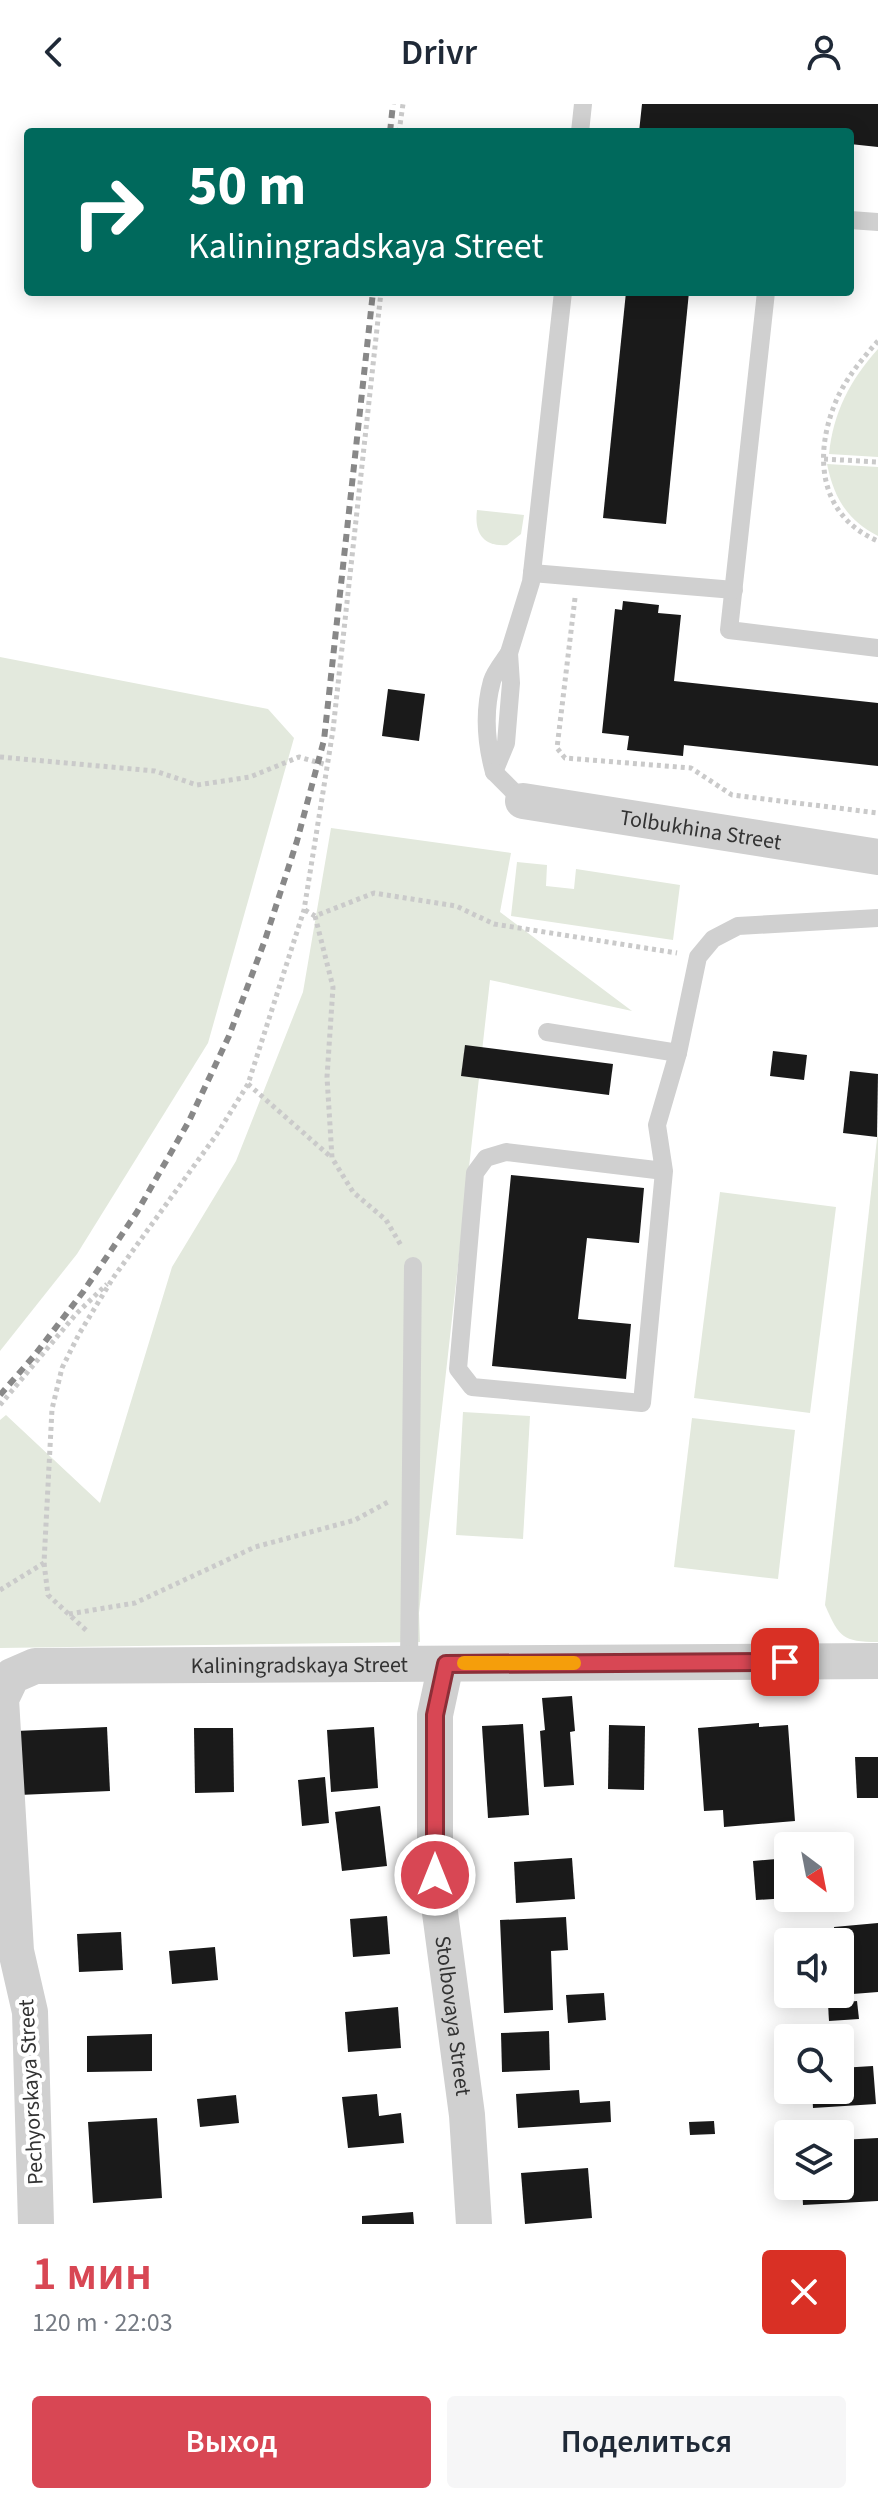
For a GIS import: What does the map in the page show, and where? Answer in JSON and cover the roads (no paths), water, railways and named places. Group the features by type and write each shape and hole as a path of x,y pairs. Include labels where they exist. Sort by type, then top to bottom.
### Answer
{"street":[{"name":"Tolbukhina Street","path":"523,801 878,857"},
{"name":"Kaliningradskaya Street","path":"12,1676 35,1666 878,1661"},
{"name":"Stolbovaya Street","path":"446,1664 435,1715 435,1875 467,2115 474,2224"},
{"name":"Pechyorskaya Street","path":"12,1676 1,1699 16,1951 30,2012 36,2224"}],"lane":[{"path":"580,128 583,104"},
{"path":"854,220 878,222"},
{"path":"523,801 494,772 506,743 511,683 509,653 532,573 563,296"},
{"path":"766,296 729,630 878,648"},
{"path":"532,573 734,590"},
{"path":"664,1171 506,1152 486,1158 475,1173 458,1369 472,1387 642,1403 664,1171 657,1125 678,1053 698,957 713,939 738,926 878,918"},
{"path":"547,1032 678,1053"},
{"path":"409,1664 413,1266"}],"railway":[{"path":"390,128 393,104"},
{"path":"0,1395 83,1292 137,1212 189,1121 229,1036 265,940 297,841 324,740 373,296"}]}
